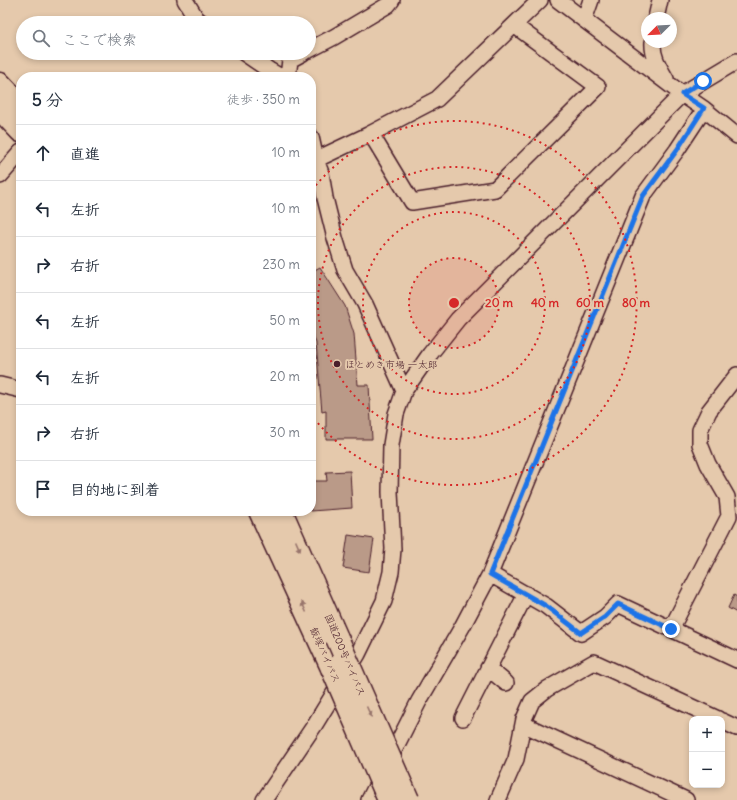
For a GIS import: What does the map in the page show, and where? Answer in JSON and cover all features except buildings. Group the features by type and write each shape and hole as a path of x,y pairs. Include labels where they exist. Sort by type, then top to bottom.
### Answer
{"highway":[{"path":"0,84 16,101"},
{"path":"0,109 16,126"},
{"name":"飯塚バイパス","path":"262,516 332,668 389,800"},
{"name":"国道200号バイパス","path":"284,516 408,800"}],"street":[{"path":"185,0 195,16"},
{"path":"316,46 388,5 392,0"},
{"path":"316,160 371,134 437,99 540,0"},
{"path":"558,0 682,94 704,108 737,136"},
{"path":"584,20 591,0"},
{"path":"657,12 660,0"},
{"path":"371,134 412,202 495,190 598,87 514,25"},
{"path":"653,48 657,65 670,84"},
{"path":"254,60 272,72"},
{"path":"289,72 290,60"},
{"path":"264,800 314,726 358,654 384,601 391,572 393,549 390,492 391,445 396,414 404,391 430,354 458,319 682,94 737,61"},
{"path":"369,800 419,701 462,627 490,574 643,196 677,150 704,108"},
{"path":"0,176 16,158"},
{"path":"316,166 320,173 335,238 345,270 365,304 404,391"},
{"path":"671,629 729,516 733,504 727,497 708,464 700,444 700,430 709,411 737,375"},
{"path":"0,385 16,389"},
{"path":"490,574 546,606 581,633 605,617 618,604 737,660"},
{"path":"462,718 526,594"},
{"path":"498,800 516,759 523,724 532,701 547,689 594,662 711,716"},
{"path":"488,668 506,683"},
{"path":"725,722 737,728"},
{"path":"523,724 686,800"}],"place":[{"name":"ほとめき市場 一太郎","path":"337,364"}],"route":[{"path":"671,629 618,604 605,617 581,633 546,606 490,574 643,196 677,150 704,108 682,94 703,81"}]}
